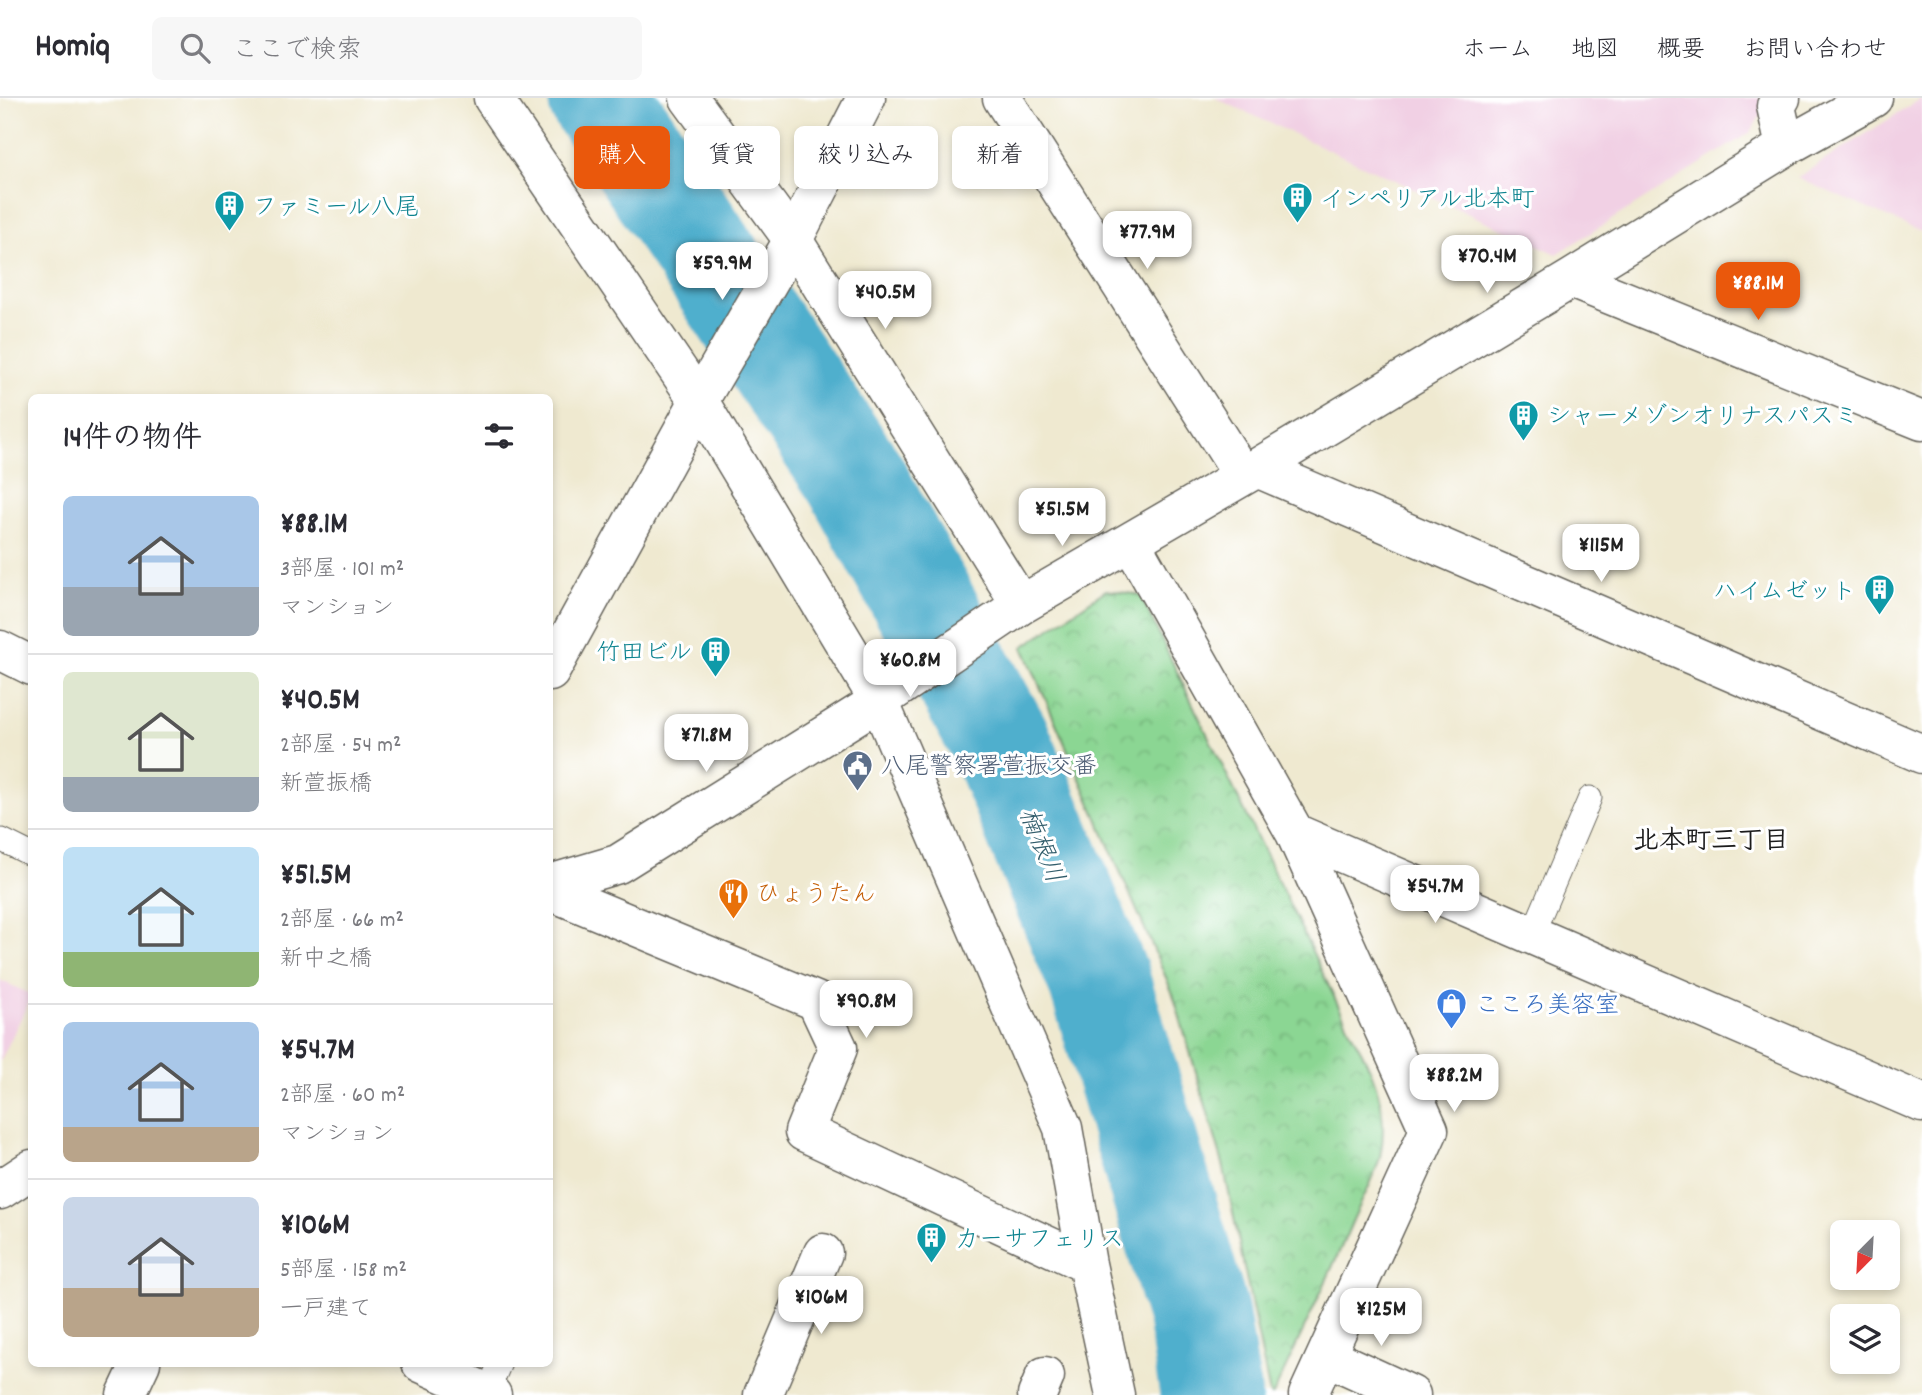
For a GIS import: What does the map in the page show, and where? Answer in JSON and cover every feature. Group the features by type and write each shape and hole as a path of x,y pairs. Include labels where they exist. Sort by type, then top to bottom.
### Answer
{"street":[{"path":"492,98 707,388 878,701 1063,1128 1087,1264 1115,1395"},
{"path":"690,98 1021,605"},
{"path":"553,667 787,249 866,98"},
{"path":"1002,98 1250,472 1922,754"},
{"path":"1781,98 1776,106 1785,148"},
{"path":"553,883 618,864 878,701 1021,605 1250,472 1785,148 1873,98"},
{"path":"1571,279 1922,421"},
{"path":"1131,542 1295,833 1429,1130 1308,1395"},
{"path":"0,650 28,664"},
{"path":"1295,833 1922,1103"},
{"path":"553,892 816,1001 838,1048 804,1132 1087,1264"},
{"path":"0,1190 28,1172"},
{"path":"763,1395 823,1253"},
{"path":"1326,1356 1411,1395"},
{"path":"126,1395 139,1367"},
{"path":"435,1367 493,1384"}],"lane":[{"path":"1532,934 1590,798"},
{"path":"2,840 28,853"}],"shaded area":[{"path":"1215,98 1770,98 1751,132 1557,254"},
{"path":"1922,98 1922,232 1797,178"},
{"path":"0,980 28,993 28,1003 0,1062"}],"green space":[{"path":"1106,590 1140,595 1369,1067 1379,1096 1383,1126 1378,1165 1273,1395 1270,1395 1223,1164 1173,994 1023,647"}],"waterway":[{"name":"楠根川","path":"599,98 855,478 999,739 1099,980 1198,1314 1211,1395"}],"place":[{"name":"インペリアル北本町","path":"1297,225"},
{"name":"ファミール八尾","path":"230,233"},
{"name":"シャーメゾンオリナスパスミ","path":"1524,442"},
{"name":"ハイムゼット","path":"1879,617"},
{"name":"竹田ビル","path":"715,678"},
{"name":"八尾警察署萱振交番","path":"858,792"},
{"name":"ひょうたん","path":"733,920"},
{"name":"こころ美容室","path":"1452,1031"},
{"name":"カーサフェリス","path":"932,1265"}],"district":[{"name":"北本町三丁目","path":"1711,839"}]}
